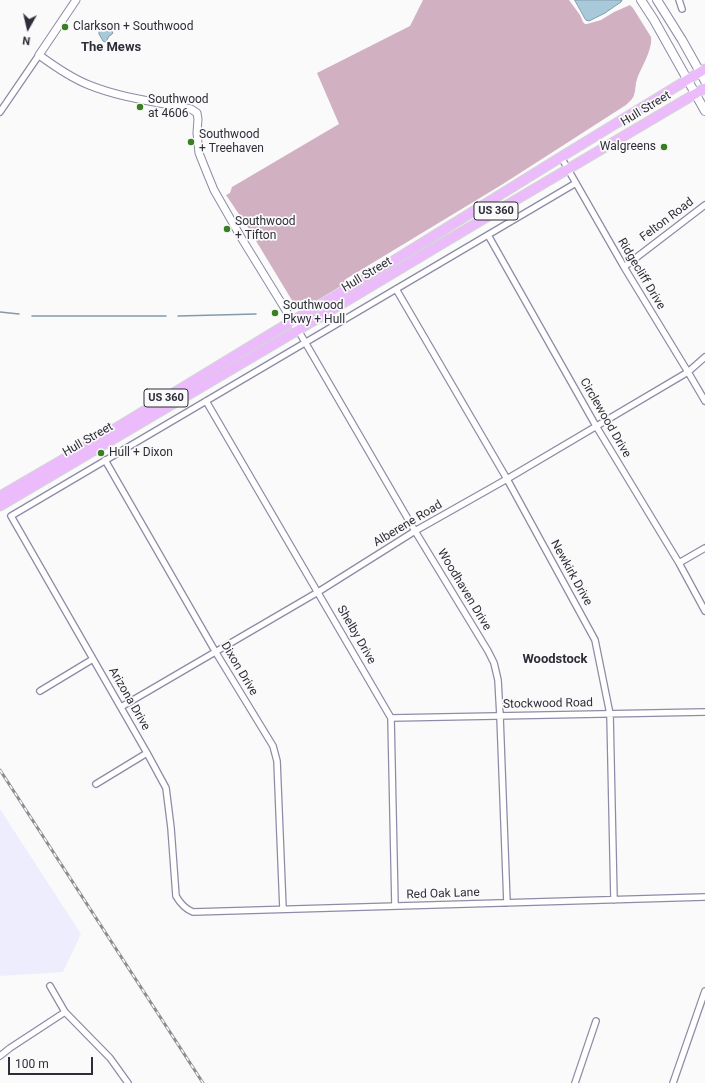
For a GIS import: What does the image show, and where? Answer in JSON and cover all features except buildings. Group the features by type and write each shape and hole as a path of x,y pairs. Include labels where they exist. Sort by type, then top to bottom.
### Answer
{"main road":[{"path":"641,0 705,110"},
{"path":"657,0 703,71 705,81"},
{"name":"US 360","path":"561,157 703,71"},
{"name":"Hull Street","path":"0,506 705,88"},
{"name":"Hull Street","path":"0,496 94,442 292,321 356,284 561,157"}],"street":[{"path":"0,112 76,0"},
{"path":"679,0 682,9"},
{"name":"Woodhaven Drive","path":"39,55 65,73 88,85 125,97 191,109 196,113 198,119 197,133 199,153 214,190 494,662 498,680 500,716 507,903"},
{"name":"Ridgecliff Drive","path":"561,157 624,267 705,401"},
{"path":"105,460 576,183"},
{"name":"Felton Road","path":"624,267 705,205"},
{"name":"Circlewood Drive","path":"488,235 596,426 679,562 705,611"},
{"name":"Newkirk Drive","path":"396,289 507,479 595,640 610,714 614,900"},
{"name":"Alberene Road","path":"121,707 318,592 415,531 507,479 688,372 705,357"},
{"name":"Shelby Drive","path":"206,401 391,718 395,906"},
{"name":"Arizona Drive","path":"105,460 11,516 166,788 171,828 176,896 184,907"},
{"name":"Dixon Drive","path":"105,460 215,651 273,746 277,761 283,909"},
{"path":"679,562 705,548"},
{"path":"40,691 93,659"},
{"name":"Stockwood Road","path":"391,718 705,712"},
{"path":"96,784 147,753"},
{"name":"Red Oak Lane","path":"184,907 193,912 705,897"},
{"path":"50,986 65,1012 110,1058 125,1082"},
{"path":"673,1083 705,991"},
{"path":"0,1056 65,1012"},
{"path":"575,1083 596,1021"}],"shaded area":[{"path":"423,0 569,0 585,24 601,20 630,5 651,37 651,42 637,79 635,91 631,100 626,105 503,184 346,279 341,286 306,307 298,307 293,302 247,226 226,195 230,193 232,187 339,124 317,73 410,26"},
{"path":"0,809 81,934 63,972 0,976"}],"water":[{"path":"575,0 622,0 605,13 589,21 586,20"},
{"path":"105,23 113,33 105,42 99,34 99,31"}],"waterway":[{"path":"0,312 19,314"},
{"path":"178,316 256,314"},
{"path":"32,316 166,316"}],"railway":[{"path":"0,770 203,1083"}],"place":[{"name":"Clarkson + Southwood","path":"65,27"},
{"name":"Southwood at 4606","path":"140,107"},
{"name":"Southwood + Treehaven","path":"191,142"},
{"name":"Walgreens","path":"664,147"},
{"name":"Southwood + Tifton","path":"227,229"},
{"name":"Southwood Pkwy + Hull","path":"275,313"},
{"name":"Hull + Dixon","path":"101,453"}],"district":[{"name":"The Mews","path":"111,48"},
{"name":"Woodstock","path":"555,660"}]}
